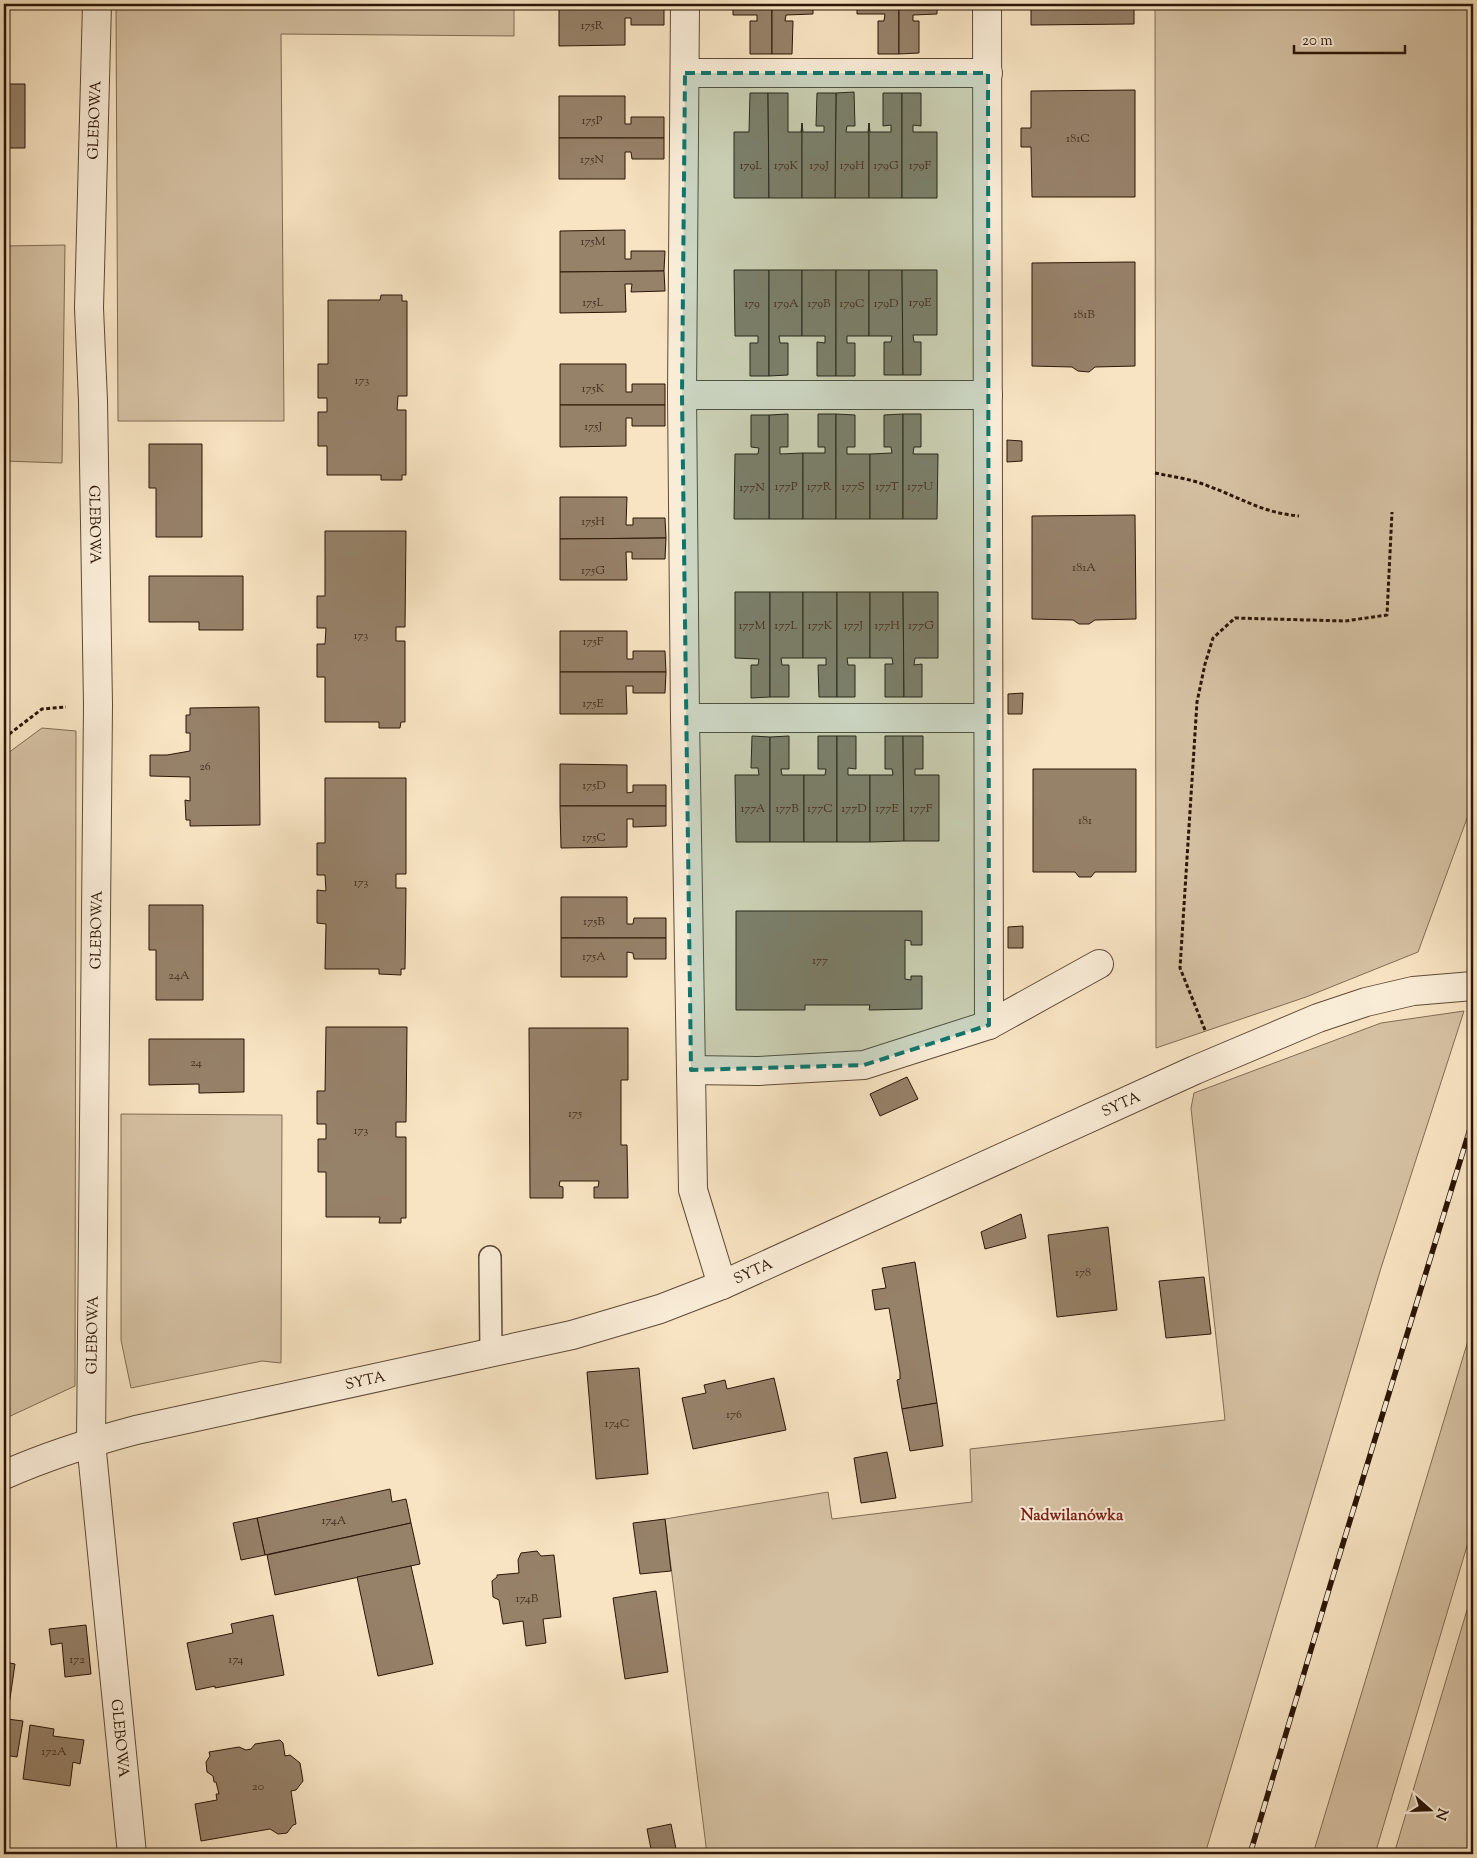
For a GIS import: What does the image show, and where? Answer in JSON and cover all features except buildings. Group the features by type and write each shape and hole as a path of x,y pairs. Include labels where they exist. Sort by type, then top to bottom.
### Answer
{"street":[{"name":"GLEBOWA","path":"97,4 89,308 93,401 98,705 91,1442 132,1854"},
{"path":"685,4 682,395 693,1190 722,1285"},
{"path":"987,4 989,1024"},
{"path":"684,73 988,73"},
{"path":"682,395 988,395"},
{"path":"685,718 988,718"},
{"path":"691,1070 758,1071 864,1065 989,1024 1099,964"},
{"name":"SYTA","path":"4,1475 91,1442 136,1430 572,1335 660,1309 722,1285 1218,1060 1318,1018 1366,1002 1413,991 1473,986"}],"lane":[{"path":"490,1257 491,1352"}],"path":[{"path":"1156,473 1207,485 1256,507 1272,512 1299,516"},
{"path":"1218,1060 1180,968 1197,702 1205,664 1214,638 1235,618 1346,621 1387,615 1392,512"},
{"path":"4,738 42,709 98,705"}],"highlighted area":[{"path":"685,73 988,73 989,1025 864,1065 691,1070 682,395"}],"shaded area":[{"path":"116,4 514,4 514,36 281,34 284,421 118,421"},
{"path":"1155,4 1473,4 1473,802 1418,952 1306,997 1156,1048"},
{"path":"65,245 62,463 4,461 4,246"},
{"path":"42,728 76,731 75,1386 4,1419 4,756"},
{"path":"1464,1011 1381,1268 1205,1854 707,1854 665,1519 828,1492 832,1519 972,1502 970,1449 1225,1420 1191,1108 1194,1093 1381,1023"},
{"path":"121,1114 282,1115 281,1363 262,1361 131,1388 121,1340"},
{"path":"1473,1324 1473,1526 1375,1854 1313,1854"},
{"path":"1473,1590 1473,1854 1394,1854"}],"railway":[{"path":"1250,1854 1473,1119"}],"district":[{"name":"Nadwilanówka","path":"1072,1514"}]}
